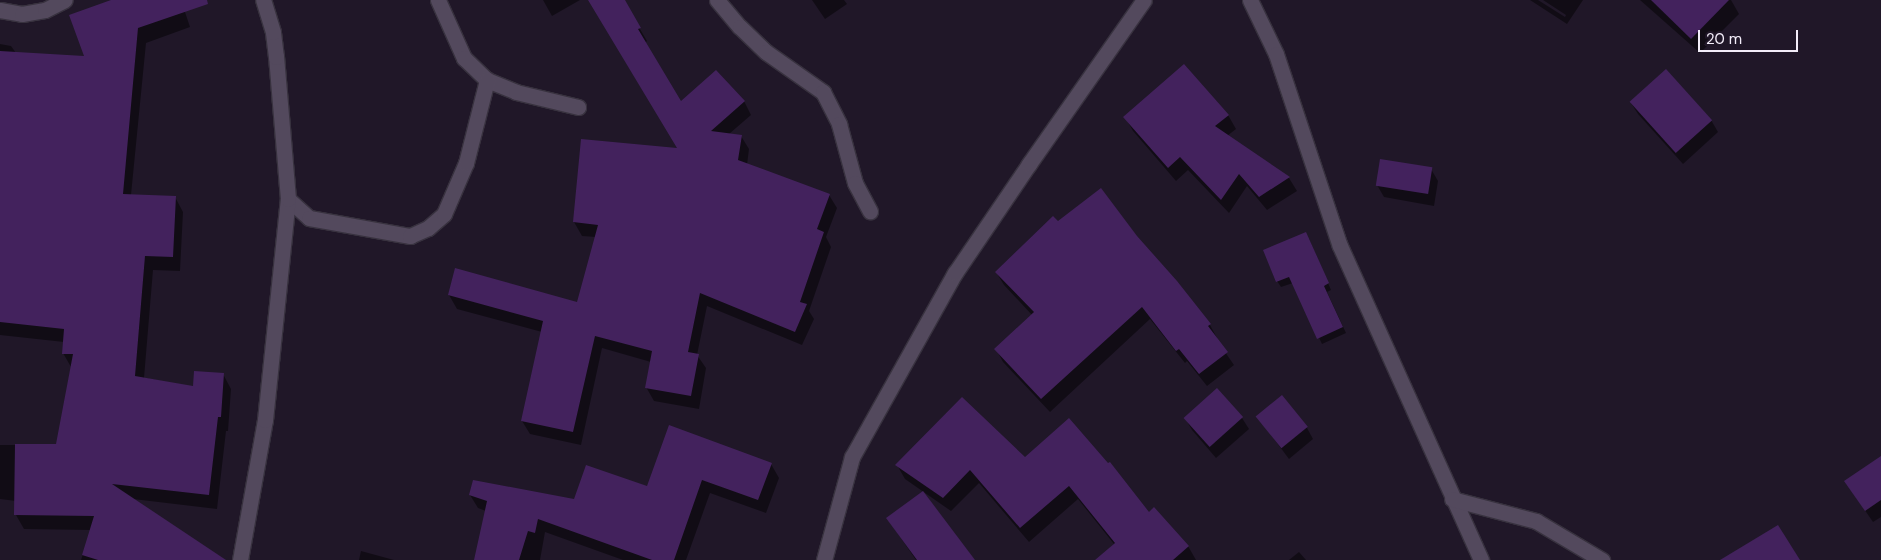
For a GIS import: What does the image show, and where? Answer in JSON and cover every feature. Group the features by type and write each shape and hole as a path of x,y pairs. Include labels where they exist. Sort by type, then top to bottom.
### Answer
{"street":[{"path":"0,10 22,14 45,10 65,0"},
{"path":"240,560 265,420 288,199 273,32 264,0"},
{"path":"438,0 464,58 487,80 516,92 578,107"},
{"path":"717,0 740,27 766,52 823,92 839,124 856,183 870,210"},
{"path":"824,560 852,457 955,273 1144,0"},
{"path":"1250,0 1276,54 1340,246 1481,560"},
{"path":"288,199 309,218 410,236 428,228 444,214 466,163 487,80"},
{"path":"1452,499 1536,521 1602,560"}],"building":[{"path":"111,0 207,0 208,4 138,28 123,194 176,196 173,257 145,256 135,376 193,386 194,371 224,373 221,417 218,417 209,495 112,484 226,560 98,560 82,555 94,516 14,515 15,444 56,444 73,354 62,354 64,329 0,322 0,51 84,56 69,15"},
{"path":"588,0 625,0 641,28 638,29 681,101 716,70 745,101 711,131 742,135 738,160 830,194 817,229 824,232 800,302 807,304 795,332 700,293 688,352 699,354 691,396 645,388 652,351 595,336 573,432 521,421 543,321 448,295 455,268 577,302 598,225 573,222 581,139 677,148"},
{"path":"1651,0 1729,0 1691,39"},
{"path":"1184,64 1229,115 1215,126 1290,177 1259,197 1239,174 1221,200 1180,157 1168,168 1123,117"},
{"path":"1666,69 1712,120 1676,153 1630,102"},
{"path":"1380,159 1432,167 1428,194 1376,186"},
{"path":"1101,188 1137,236 1177,281 1211,324 1208,326 1228,352 1199,374 1179,349 1176,351 1142,307 1041,399 994,349 1034,312 995,272 1053,216 1058,221"},
{"path":"1306,232 1329,283 1324,286 1343,327 1317,339 1289,277 1276,282 1263,250"},
{"path":"1217,388 1243,417 1210,447 1184,418"},
{"path":"1282,395 1308,427 1281,448 1256,416"},
{"path":"962,397 1025,457 1069,418 1108,463 1110,462 1149,512 1154,507 1189,546 1173,560 1095,560 1115,543 1069,486 1020,528 970,470 943,498 895,465"},
{"path":"669,425 772,463 758,500 702,480 674,560 652,560 538,519 535,533 528,531 519,560 474,560 487,501 469,495 473,480 574,499 586,465 647,486"},
{"path":"1881,456 1881,500 1865,511 1844,481"},
{"path":"923,491 975,560 917,560 886,518"},
{"path":"1778,525 1800,560 1720,560"}]}
